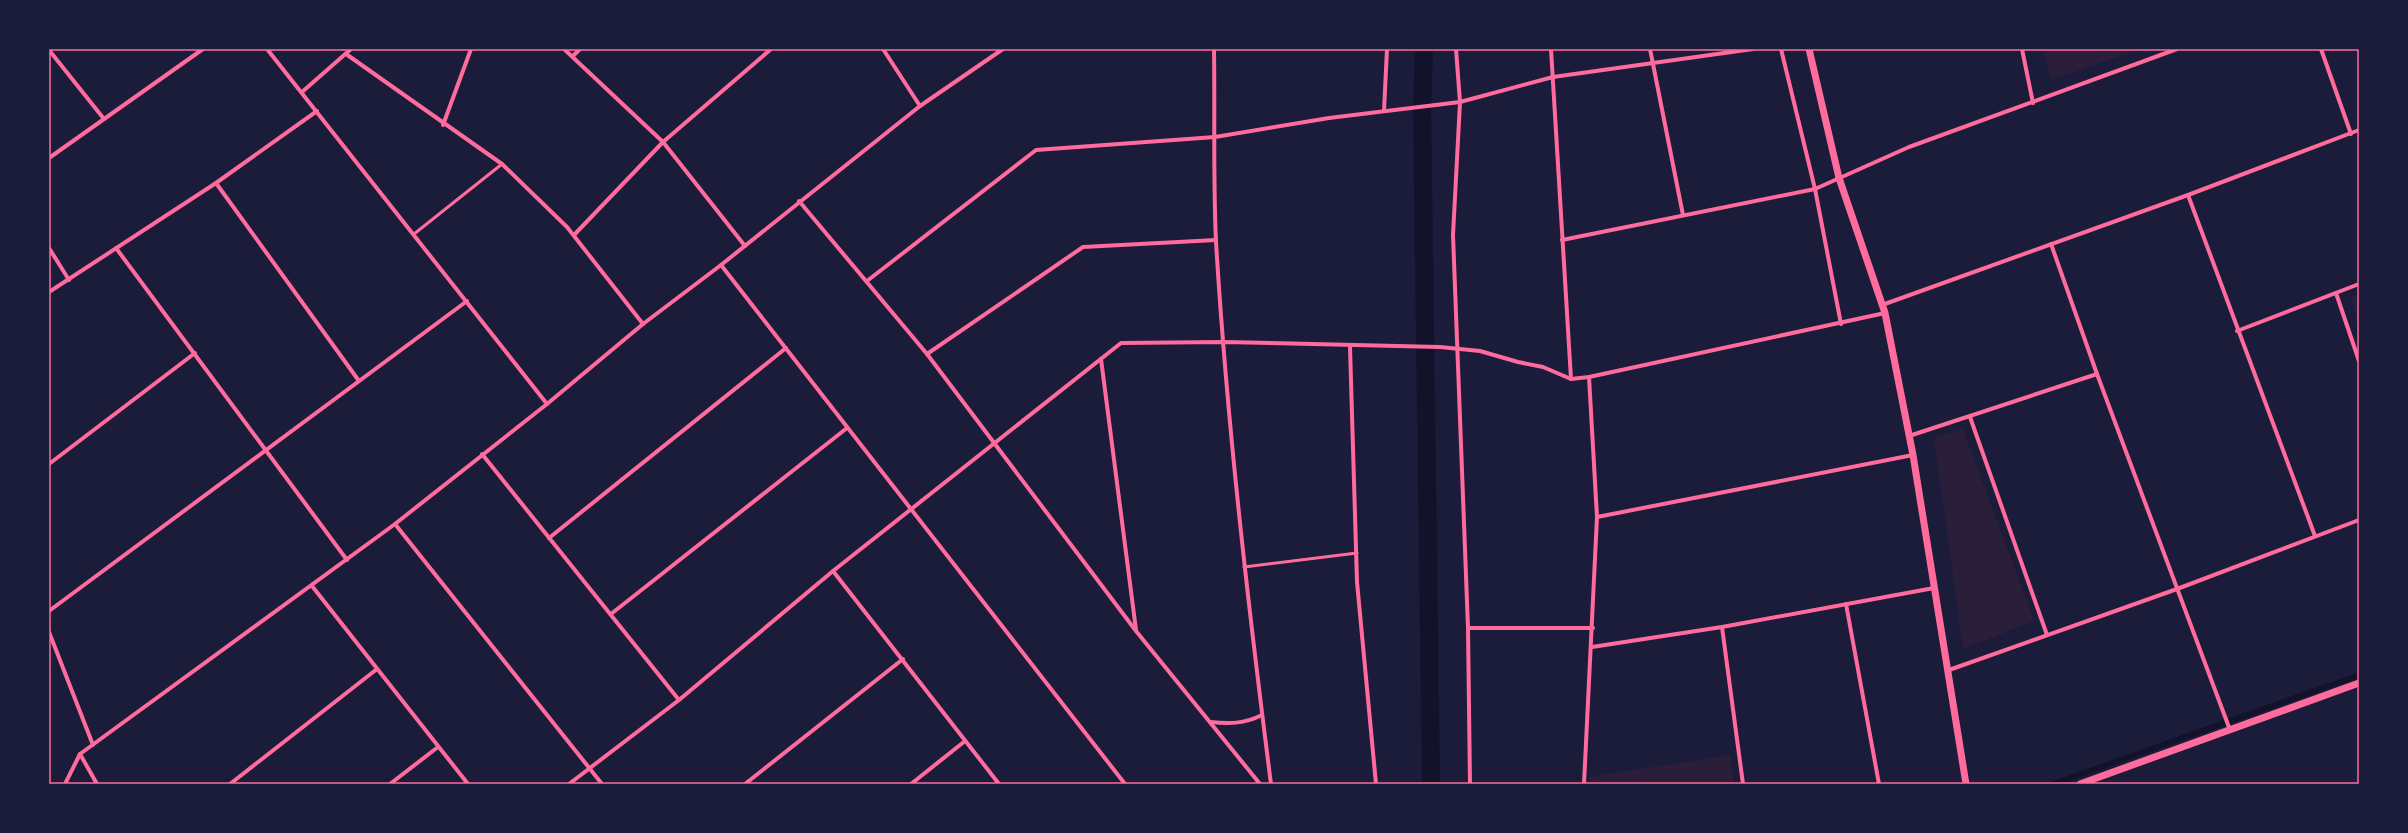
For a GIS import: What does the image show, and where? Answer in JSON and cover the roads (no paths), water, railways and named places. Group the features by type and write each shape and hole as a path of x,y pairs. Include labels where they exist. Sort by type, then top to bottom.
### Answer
{"street":[{"path":"49,158 196,51 203,49"},
{"path":"267,49 317,110 547,404"},
{"path":"302,92 351,49"},
{"path":"443,125 470,49"},
{"path":"564,49 663,142 745,246"},
{"path":"573,56 580,49"},
{"path":"574,235 663,142 771,49"},
{"path":"883,49 920,106"},
{"path":"65,784 80,754 93,746 395,524 547,404 643,324 721,265 799,201 920,106 1003,49"},
{"path":"1214,49 1216,240 1244,567 1271,784"},
{"path":"1384,111 1387,49"},
{"path":"1456,49 1460,102 1453,235 1456,349 1468,628 1470,784"},
{"path":"1551,49 1571,379"},
{"path":"1650,49 1683,215"},
{"path":"868,281 1036,150 1215,137 1384,111 1460,102 1553,77 1753,49"},
{"path":"1781,49 1815,189 1841,324"},
{"path":"1809,49 1839,178 1885,313 1913,455 1934,588 1949,670 1966,784"},
{"path":"2022,49 2033,103"},
{"path":"1562,240 1815,189 1909,147 2033,103 2177,49"},
{"path":"2321,49 2350,134"},
{"path":"49,50 104,119"},
{"path":"346,54 443,125 502,164 574,235 643,324"},
{"path":"49,292 216,183 317,110"},
{"path":"1882,304 2188,195 2359,130"},
{"path":"216,183 359,381"},
{"path":"2188,195 2315,536"},
{"path":"799,201 868,281 926,354 1136,631 1260,784"},
{"path":"926,354 1083,247 1216,240"},
{"path":"2051,244 2097,374 2230,730"},
{"path":"49,248 69,280"},
{"path":"116,248 347,560"},
{"path":"721,265 910,510 1125,784"},
{"path":"2238,331 2359,284"},
{"path":"2336,293 2359,361"},
{"path":"49,611 266,452 467,301"},
{"path":"569,784 679,700 833,571 1121,343 1224,342 1456,349 1480,351 1542,367 1571,379 1588,377 1841,324 1885,313"},
{"path":"1350,346 1357,582 1376,784"},
{"path":"549,538 786,348"},
{"path":"49,464 195,353"},
{"path":"1101,359 1136,631"},
{"path":"1909,436 2097,374"},
{"path":"1584,784 1592,647 1597,517 1588,377"},
{"path":"1970,417 2047,635"},
{"path":"611,614 847,428"},
{"path":"482,454 679,700"},
{"path":"1597,517 1913,455"},
{"path":"1949,670 2177,589 2359,520"},
{"path":"395,524 602,784"},
{"path":"833,571 999,784"},
{"path":"312,586 468,784"},
{"path":"1592,647 1722,627 1934,588"},
{"path":"1846,604 1879,784"},
{"path":"1722,627 1743,784"},
{"path":"1468,628 1592,628"},
{"path":"49,632 93,746"},
{"path":"745,784 903,659"},
{"path":"230,784 377,669"},
{"path":"2080,784 2359,683"},
{"path":"1210,722 1228,724 1248,722 1262,715"},
{"path":"911,784 965,741"},
{"path":"390,784 438,747"},
{"path":"80,754 97,784"}],"lane":[{"path":"414,234 502,164"},
{"path":"1244,567 1357,553"}],"waterway":[{"path":"1424,49 1422,107 1431,784"},
{"path":"2053,784 2359,675"}]}
